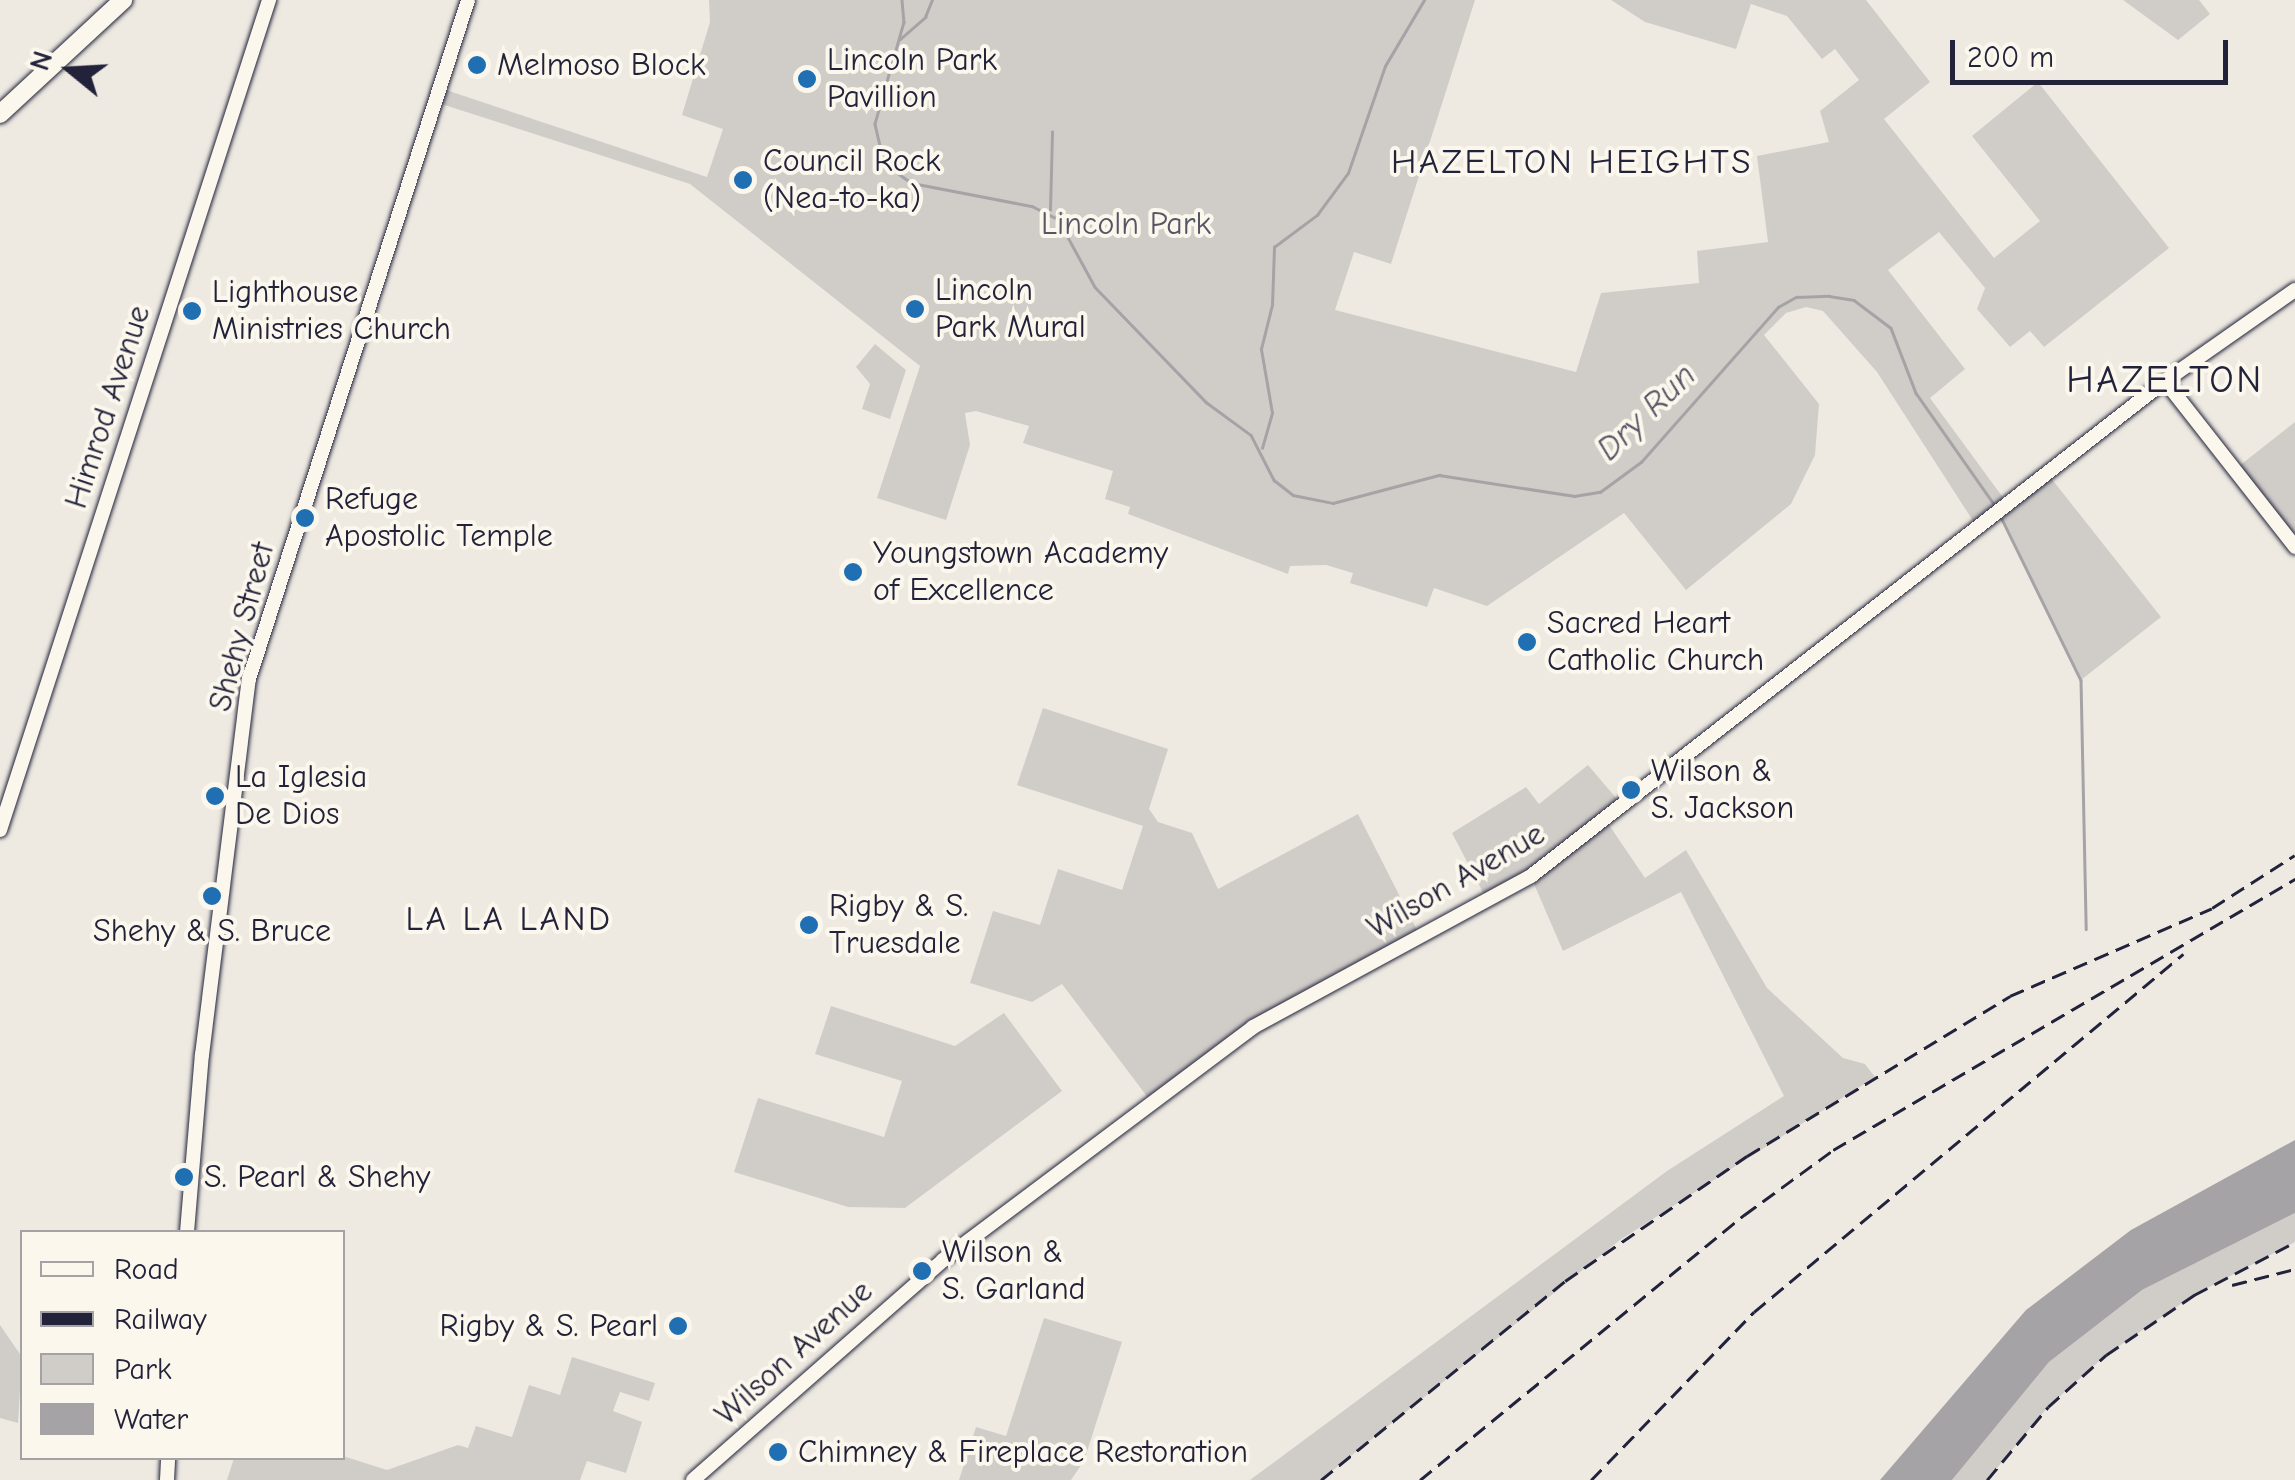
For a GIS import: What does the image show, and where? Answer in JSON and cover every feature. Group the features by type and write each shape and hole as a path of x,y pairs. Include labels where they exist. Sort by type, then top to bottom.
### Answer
{"highway":[{"path":"0,114 122,0"}],"main road":[{"name":"Himrod Avenue","path":"0,830 268,0"},
{"name":"Shehy Street","path":"187,1230 202,1055 249,679 468,0"},
{"name":"Wilson Avenue","path":"693,1480 943,1260 1253,1027 1530,876 2165,381 2295,290"},
{"path":"2165,381 2295,548"}],"green space":[{"name":"Lincoln Park","path":"709,0 1475,0 1391,264 1354,252 1335,310 1576,372 1601,293 1699,283 1697,251 1768,242 1757,156 1829,142 1820,111 1859,80 1835,49 1822,59 1787,16 1751,4 1736,49 1645,22 1611,0 1866,0 1930,82 1884,119 1994,258 2040,221 1972,136 2038,82 2169,248 2044,347 2030,331 2010,347 1977,309 1985,288 1939,232 1888,270 1965,369 1930,398 2007,503 2047,473 2161,617 2081,680 1998,512 1977,527 1877,372 1823,311 1806,307 1786,313 1764,335 1819,404 1815,455 1791,504 1686,590 1624,513 1487,606 1434,588 1427,607 1350,583 1353,573 1326,565 1290,566 1288,574 1128,514 1130,507 1105,499 1113,471 1023,443 1029,426 976,411 965,413 970,445 946,520 877,498 920,366 690,184 435,102 440,88 707,177 723,129 682,115 710,22"},
{"path":"2123,0 2199,0 2210,14 2178,40"},
{"path":"875,344 906,370 890,419 862,409 870,384 856,367"},
{"path":"2295,422 2295,547 2234,470"},
{"path":"1043,708 1168,749 1149,809 1158,822 1192,833 1218,889 1358,814 1420,936 1292,1003 1152,1103 1062,984 1032,1002 970,983 993,911 1040,925 1058,869 1122,890 1143,826 1017,785"},
{"path":"1588,765 1622,805 1605,819 1645,878 1686,850 1767,988 1843,1058 1865,1064 1875,1077 1620,1240 1321,1480 1250,1480 1667,1171 1784,1096 1681,892 1563,951 1531,877 1487,900 1452,833 1526,787 1539,804"},
{"path":"831,1006 955,1046 1004,1013 1062,1091 905,1208 848,1207 734,1172 758,1098 884,1137 902,1081 815,1054"},
{"path":"2295,1213 2295,1242 2194,1295 2106,1355 2048,1407 1987,1480 1952,1480 2049,1362 2142,1290"},
{"path":"1044,1318 1122,1342 1084,1461 1071,1480 959,1480 976,1427 1006,1436"},
{"path":"0,1325 20,1354 20,1390 18,1423 0,1418"},
{"path":"572,1357 655,1383 649,1401 620,1392 613,1411 642,1422 626,1473 587,1461 580,1480 227,1480 233,1460 345,1460 345,1457 387,1470 458,1445 468,1448 476,1426 512,1437 529,1385 560,1395"}],"water":[{"path":"2295,1140 2295,1213 2142,1290 2049,1362 1952,1480 1880,1480 2026,1310 2131,1230"}],"waterway":[{"name":"Dry Run","path":"902,0 904,22 875,124 884,163 912,183 1032,206 1058,219 1095,287 1206,402 1251,435 1274,480 1293,495 1333,503 1439,475 1574,496 1600,492 1641,462 1778,307 1796,297 1829,296 1854,300 1891,328 1916,393 1996,507"},
{"path":"899,40 925,17 932,0"},
{"path":"1262,448 1272,413 1261,349 1272,305 1274,247 1317,215 1348,173 1385,66 1424,0"},
{"path":"1050,210 1052,132"},
{"name":"Dry Run","path":"2002,519 2081,680 2086,929"}],"railway":[{"path":"1321,1480 1565,1281 1747,1156 2010,996 2212,908 2295,855"},
{"path":"1420,1480 1744,1215 1833,1150 2295,879"},
{"path":"1591,1480 1754,1312 2183,954"},
{"path":"1987,1480 2048,1407 2106,1355 2194,1295 2295,1242"},
{"path":"2232,1285 2295,1269"}],"place":[{"name":"Melmoso Block","path":"477,65"},
{"name":"Lincoln Park Pavillion","path":"807,79"},
{"name":"Council Rock (Nea-to-ka)","path":"743,180"},
{"name":"Lincoln Park Mural","path":"915,309"},
{"name":"Lighthouse Ministries Church","path":"192,311"},
{"name":"Refuge Apostolic Temple","path":"305,518"},
{"name":"Youngstown Academy of Excellence","path":"853,572"},
{"name":"Sacred Heart Catholic Church","path":"1527,642"},
{"name":"Wilson & S. Jackson","path":"1631,790"},
{"name":"La Iglesia De Dios","path":"215,796"},
{"name":"Shehy & S. Bruce","path":"212,896"},
{"name":"Rigby & S. Truesdale","path":"809,925"},
{"name":"S. Pearl & Shehy","path":"184,1177"},
{"name":"Wilson & S. Garland","path":"922,1271"},
{"name":"Rigby & S. Pearl","path":"678,1326"},
{"name":"Chimney & Fireplace Restoration","path":"778,1452"}],"district":[{"name":"HAZELTON HEIGHTS","path":"1572,162"},
{"name":"HAZELTON","path":"2165,381"},
{"name":"LA LA LAND","path":"509,919"}]}
